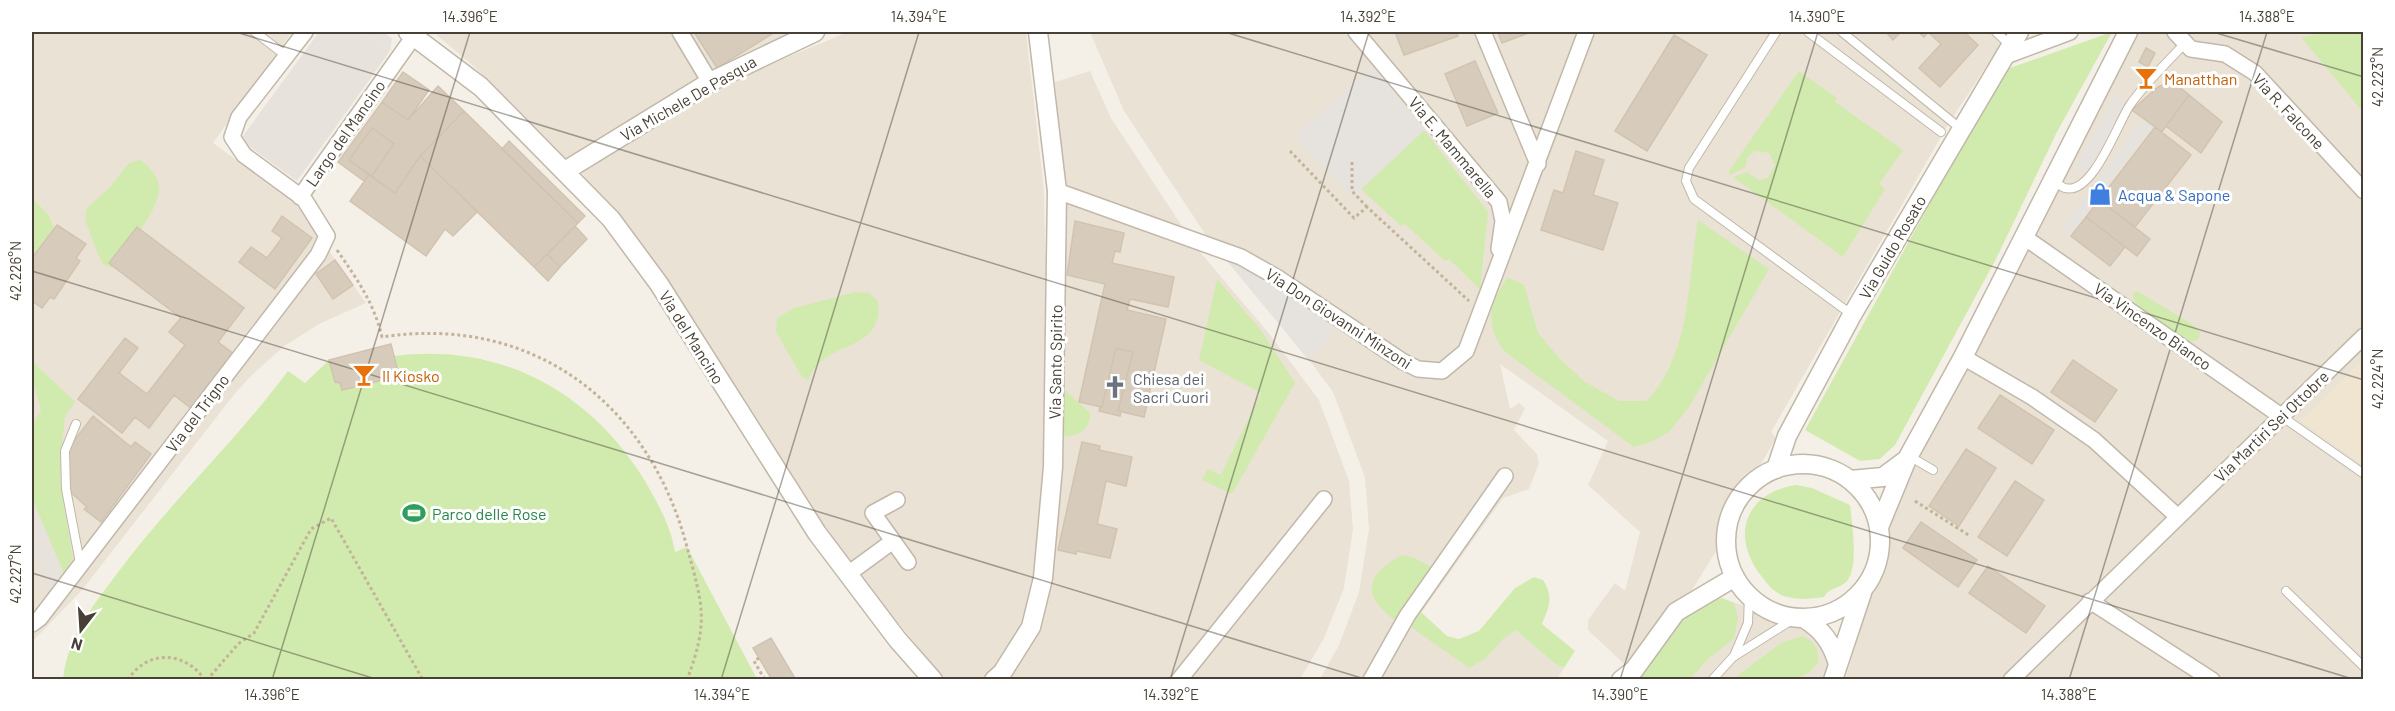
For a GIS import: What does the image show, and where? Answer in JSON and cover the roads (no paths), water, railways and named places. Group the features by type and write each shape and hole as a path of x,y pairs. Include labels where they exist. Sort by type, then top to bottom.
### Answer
{"street":[{"name":"Largo del Mancino","path":"305,32 239,117 232,137 244,155 300,197 411,34"},
{"path":"680,32 710,82"},
{"name":"Via Michele De Pasqua","path":"565,171 710,82 815,32"},
{"name":"Via Santo Spirito","path":"994,680 1002,673 1030,627 1043,578 1053,467 1057,191 1038,32"},
{"name":"Via E. Mammarella","path":"1356,32 1499,202 1503,221 1493,282"},
{"path":"1483,32 1538,164"},
{"name":"Via Don Giovanni Minzoni","path":"1057,191 1241,257 1418,369 1442,371 1460,359 1466,351 1586,32"},
{"path":"2011,45 2070,32"},
{"path":"1879,527 1908,458 1963,357 2128,32"},
{"name":"Via del Mancino","path":"411,34 481,87 611,219 659,284 817,533 897,639 933,680"},
{"name":"Via R. Falcone","path":"2180,37 2192,49 2225,54 2255,73 2364,190"},
{"name":"Via Guido Rosato","path":"1776,469 1787,436 1852,315 2011,45"},
{"name":"Via del Trigno","path":"32,624 40,618 318,255 327,236 300,197"},
{"name":"Via Vincenzo Bianco","path":"2024,237 2281,416"},
{"name":"Via Martiri Sei Ottobre","path":"2011,680 2364,336"},
{"path":"1963,357 2032,397 2094,440 2178,517"},
{"path":"1850,480 1883,477 1908,458"},
{"path":"1795,465 1814,465 1833,470 1850,480 1863,493 1873,509 1879,527 1880,548 1875,570 1855,608 1835,672 1829,642 1814,624 1778,614 1749,596 1735,577 1727,556 1726,535 1731,514 1741,495 1757,479 1776,469 1795,465"},
{"path":"1371,680 1407,616 1505,476"},
{"path":"1179,680 1324,499"},
{"path":"897,500 873,513 908,562"},
{"path":"848,574 893,541"},
{"path":"1621,680 1634,670 1676,612 1735,577"},
{"path":"1799,618 1837,610 1863,589"},
{"path":"2090,601 2212,680"}],"lane":[{"path":"255,32 285,55"},
{"path":"1776,32 1689,168 1686,181 1694,199 1852,315"},
{"path":"1808,32 1941,132"},
{"path":"1842,32 1961,129"},
{"path":"1996,32 2011,45"},
{"path":"2053,181 2066,188 2076,188 2089,176 2111,144 2129,106 2180,37"},
{"path":"2281,416 2364,474"},
{"path":"76,424 65,451 66,489 81,565"},
{"path":"1908,458 1933,470"},
{"path":"2286,591 2364,666"},
{"path":"1733,657 1748,623 1749,596"},
{"path":"1712,680 1733,657 1799,618"}],"place":[{"name":"Manatthan","path":"2146,78"},
{"name":"Acqua & Sapone","path":"2100,194"},
{"name":"Il Kiosko","path":"364,375"},
{"name":"Chiesa dei Sacri Cuori","path":"1115,387"},
{"name":"Parco delle Rose","path":"414,513"}]}
